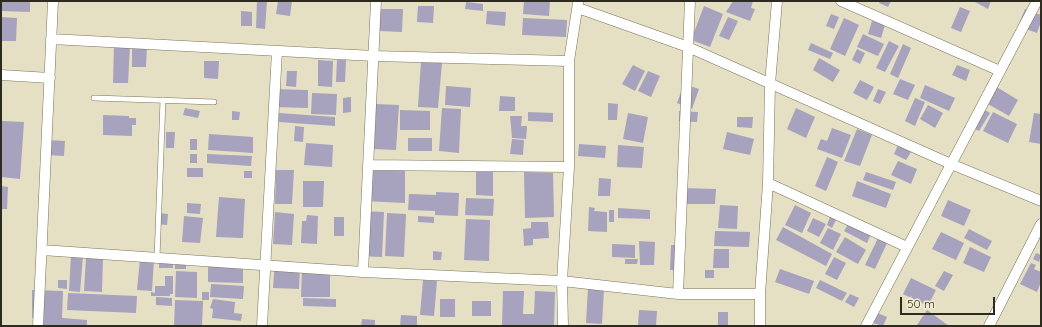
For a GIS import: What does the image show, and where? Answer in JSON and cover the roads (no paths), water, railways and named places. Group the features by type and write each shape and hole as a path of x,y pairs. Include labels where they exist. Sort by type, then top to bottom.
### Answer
{"street":[{"path":"38,326 53,1"},
{"path":"363,272 376,1"},
{"path":"678,294 690,1"},
{"path":"760,326 760,294 768,183 770,84 777,1"},
{"path":"841,1 1000,71"},
{"path":"866,326 1036,1"},
{"path":"563,326 562,281 569,167 569,61 578,4 688,47 952,164 1041,201"},
{"path":"52,39 374,56 569,61"},
{"path":"262,326 277,51"},
{"path":"1,76 50,78"},
{"path":"368,165 569,167"},
{"path":"768,183 907,247"},
{"path":"989,326 1041,224"},
{"path":"42,250 363,272 562,281 678,294 760,294"}],"lane":[{"path":"94,98 214,102"},
{"path":"157,258 163,100"}]}
